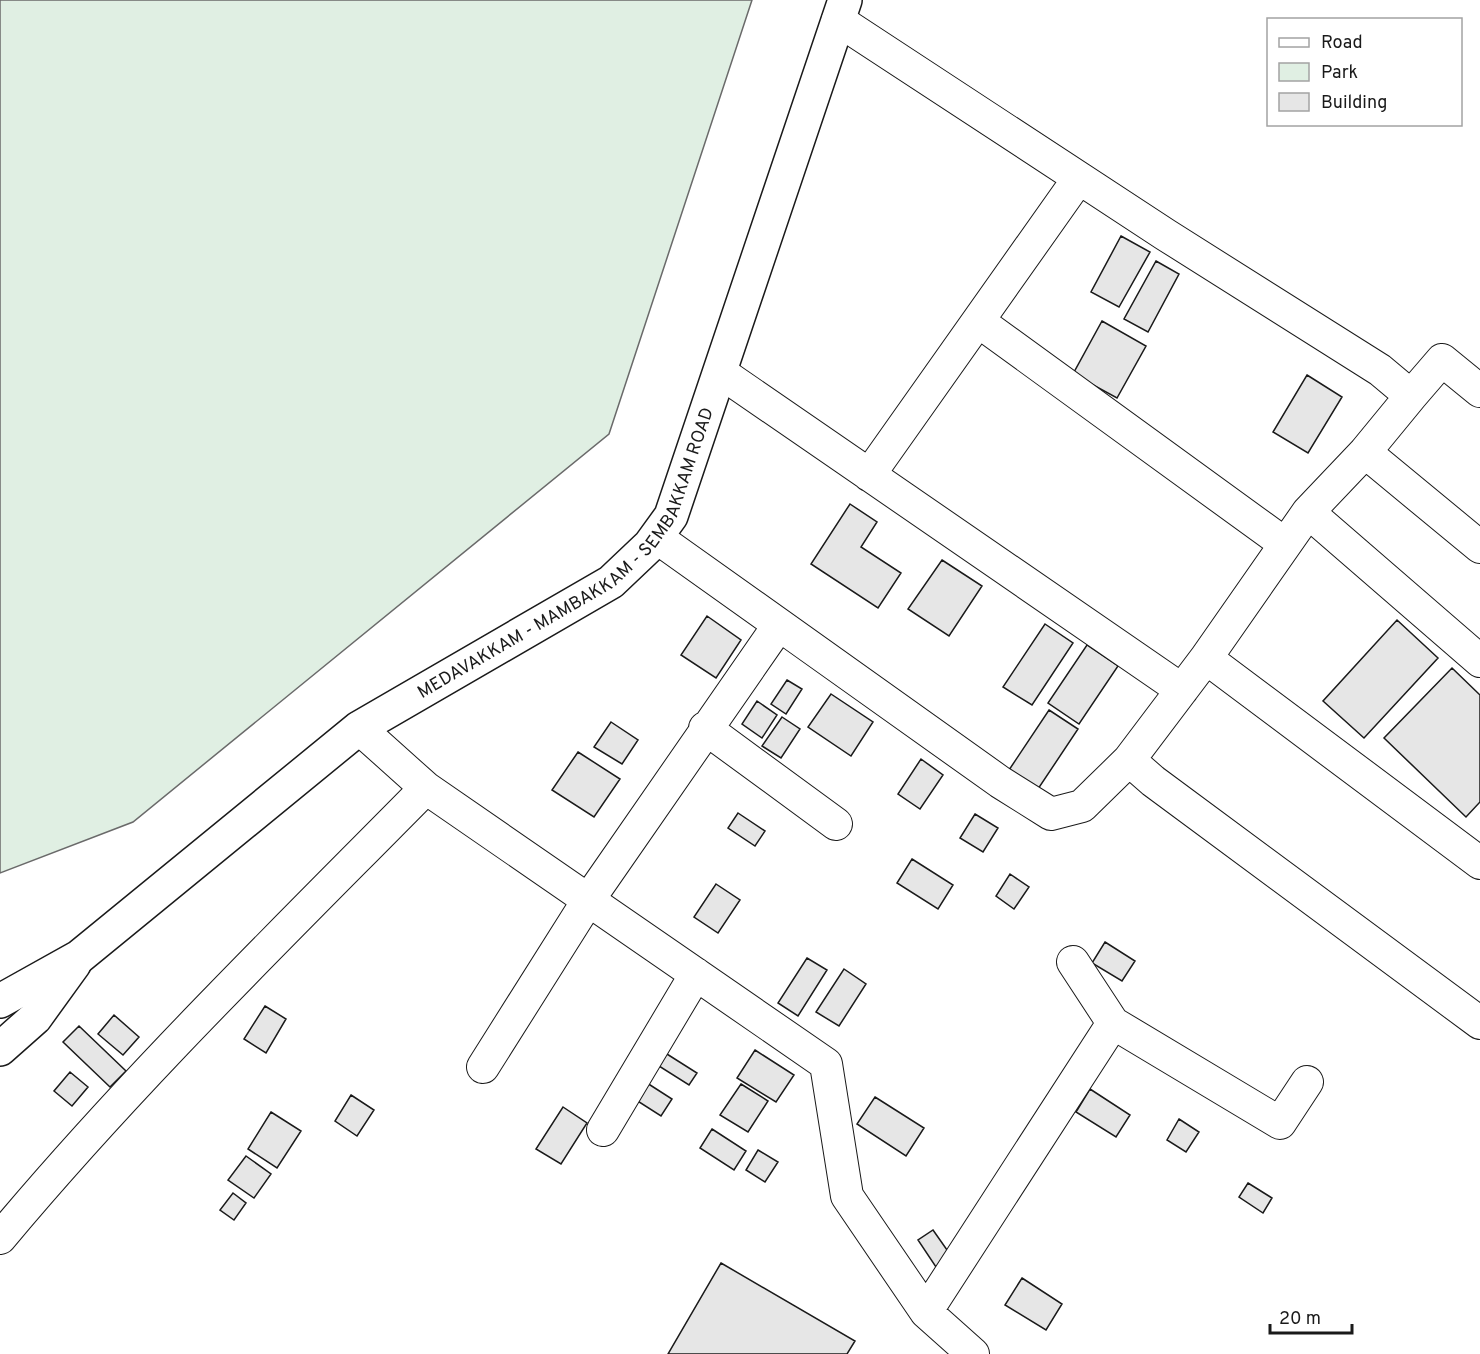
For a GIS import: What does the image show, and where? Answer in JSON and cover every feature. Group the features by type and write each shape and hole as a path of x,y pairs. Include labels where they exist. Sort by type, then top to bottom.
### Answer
{"main road":[{"name":"MEDAVAKKAM - MAMBAKKAM - SEMBAKKAM ROAD","path":"0,1000 79,957 359,728 611,582 656,537 671,516 842,10"},
{"name":"MEDAVAKKAM - MAMBAKKAM - SEMBAKKAM ROAD","path":"0,1049 35,1018 79,957"}],"street":[{"path":"842,10 1079,178 1380,370 1411,396"},
{"path":"869,475 1079,178"},
{"path":"978,321 1285,544"},
{"path":"656,537 1000,782 1051,813 1082,806 1129,760 1206,658 1308,512 1365,452 1442,360 1480,390"},
{"path":"720,372 1182,690"},
{"path":"1365,452 1480,547"},
{"path":"1308,512 1480,662"},
{"path":"483,1067 589,899 705,728 779,625"},
{"path":"1206,658 1480,863"},
{"path":"359,728 426,788 826,1064 847,1196 926,1312 973,1354"},
{"path":"705,728 836,824"},
{"path":"1129,760 1153,781 1480,1023"},
{"path":"0,1238 68,1157 153,1066 426,788"},
{"path":"1073,962 1113,1023 1280,1123 1306,1082"},
{"path":"603,1130 696,974"},
{"path":"926,1312 1113,1023"}],"green space":[{"path":"0,0 752,0 609,434 133,822 0,873"}],"building":[{"path":"1121,236 1150,252 1119,307 1091,292"},
{"path":"1156,261 1179,274 1148,332 1124,319"},
{"path":"1102,321 1146,346 1117,398 1073,374"},
{"path":"1307,375 1342,397 1308,453 1273,432"},
{"path":"850,504 877,522 861,547 901,573 878,608 811,564"},
{"path":"942,560 982,586 949,636 908,609"},
{"path":"707,616 741,640 716,678 681,655"},
{"path":"1397,620 1438,658 1364,738 1323,701"},
{"path":"1045,624 1073,643 1032,705 1003,687"},
{"path":"1087,645 1118,666 1079,724 1048,703"},
{"path":"1452,668 1480,695 1480,802 1466,817 1384,738"},
{"path":"787,680 802,689 786,714 771,704"},
{"path":"831,694 873,722 851,756 808,727"},
{"path":"757,701 777,715 762,738 742,724"},
{"path":"1049,710 1078,729 1036,792 1007,773"},
{"path":"782,717 800,729 781,758 762,746"},
{"path":"611,722 638,740 622,764 594,747"},
{"path":"578,752 620,779 594,817 552,790"},
{"path":"921,759 943,775 920,809 898,794"},
{"path":"738,813 765,831 755,846 728,828"},
{"path":"975,814 998,828 983,852 960,838"},
{"path":"912,859 953,885 938,909 897,883"},
{"path":"1010,874 1029,887 1014,909 996,896"},
{"path":"716,884 740,900 718,933 694,917"},
{"path":"1105,942 1135,961 1122,981 1092,963"},
{"path":"807,958 827,970 798,1016 778,1003"},
{"path":"844,969 866,984 839,1026 816,1012"},
{"path":"265,1006 286,1019 266,1053 244,1039"},
{"path":"114,1015 139,1037 123,1055 98,1034"},
{"path":"79,1026 126,1071 110,1087 63,1042"},
{"path":"659,1049 697,1073 689,1085 651,1061"},
{"path":"755,1050 794,1075 776,1102 737,1078"},
{"path":"70,1072 88,1087 72,1106 54,1091"},
{"path":"647,1083 672,1099 661,1116 636,1100"},
{"path":"741,1084 768,1101 748,1132 720,1115"},
{"path":"1090,1089 1130,1115 1116,1137 1076,1112"},
{"path":"351,1095 374,1110 357,1136 335,1121"},
{"path":"875,1097 924,1128 906,1156 857,1124"},
{"path":"563,1107 587,1123 561,1164 536,1149"},
{"path":"271,1112 301,1131 277,1168 248,1149"},
{"path":"1179,1119 1199,1132 1186,1152 1167,1140"},
{"path":"712,1129 746,1151 734,1170 700,1148"},
{"path":"758,1150 778,1162 765,1182 746,1170"},
{"path":"246,1156 271,1174 254,1198 228,1180"},
{"path":"1248,1183 1272,1198 1263,1213 1239,1197"},
{"path":"233,1193 246,1203 234,1220 220,1210"},
{"path":"933,1230 952,1257 936,1267 918,1240"},
{"path":"721,1263 855,1341 847,1354 668,1354"},
{"path":"1022,1278 1062,1304 1046,1330 1005,1305"}]}
